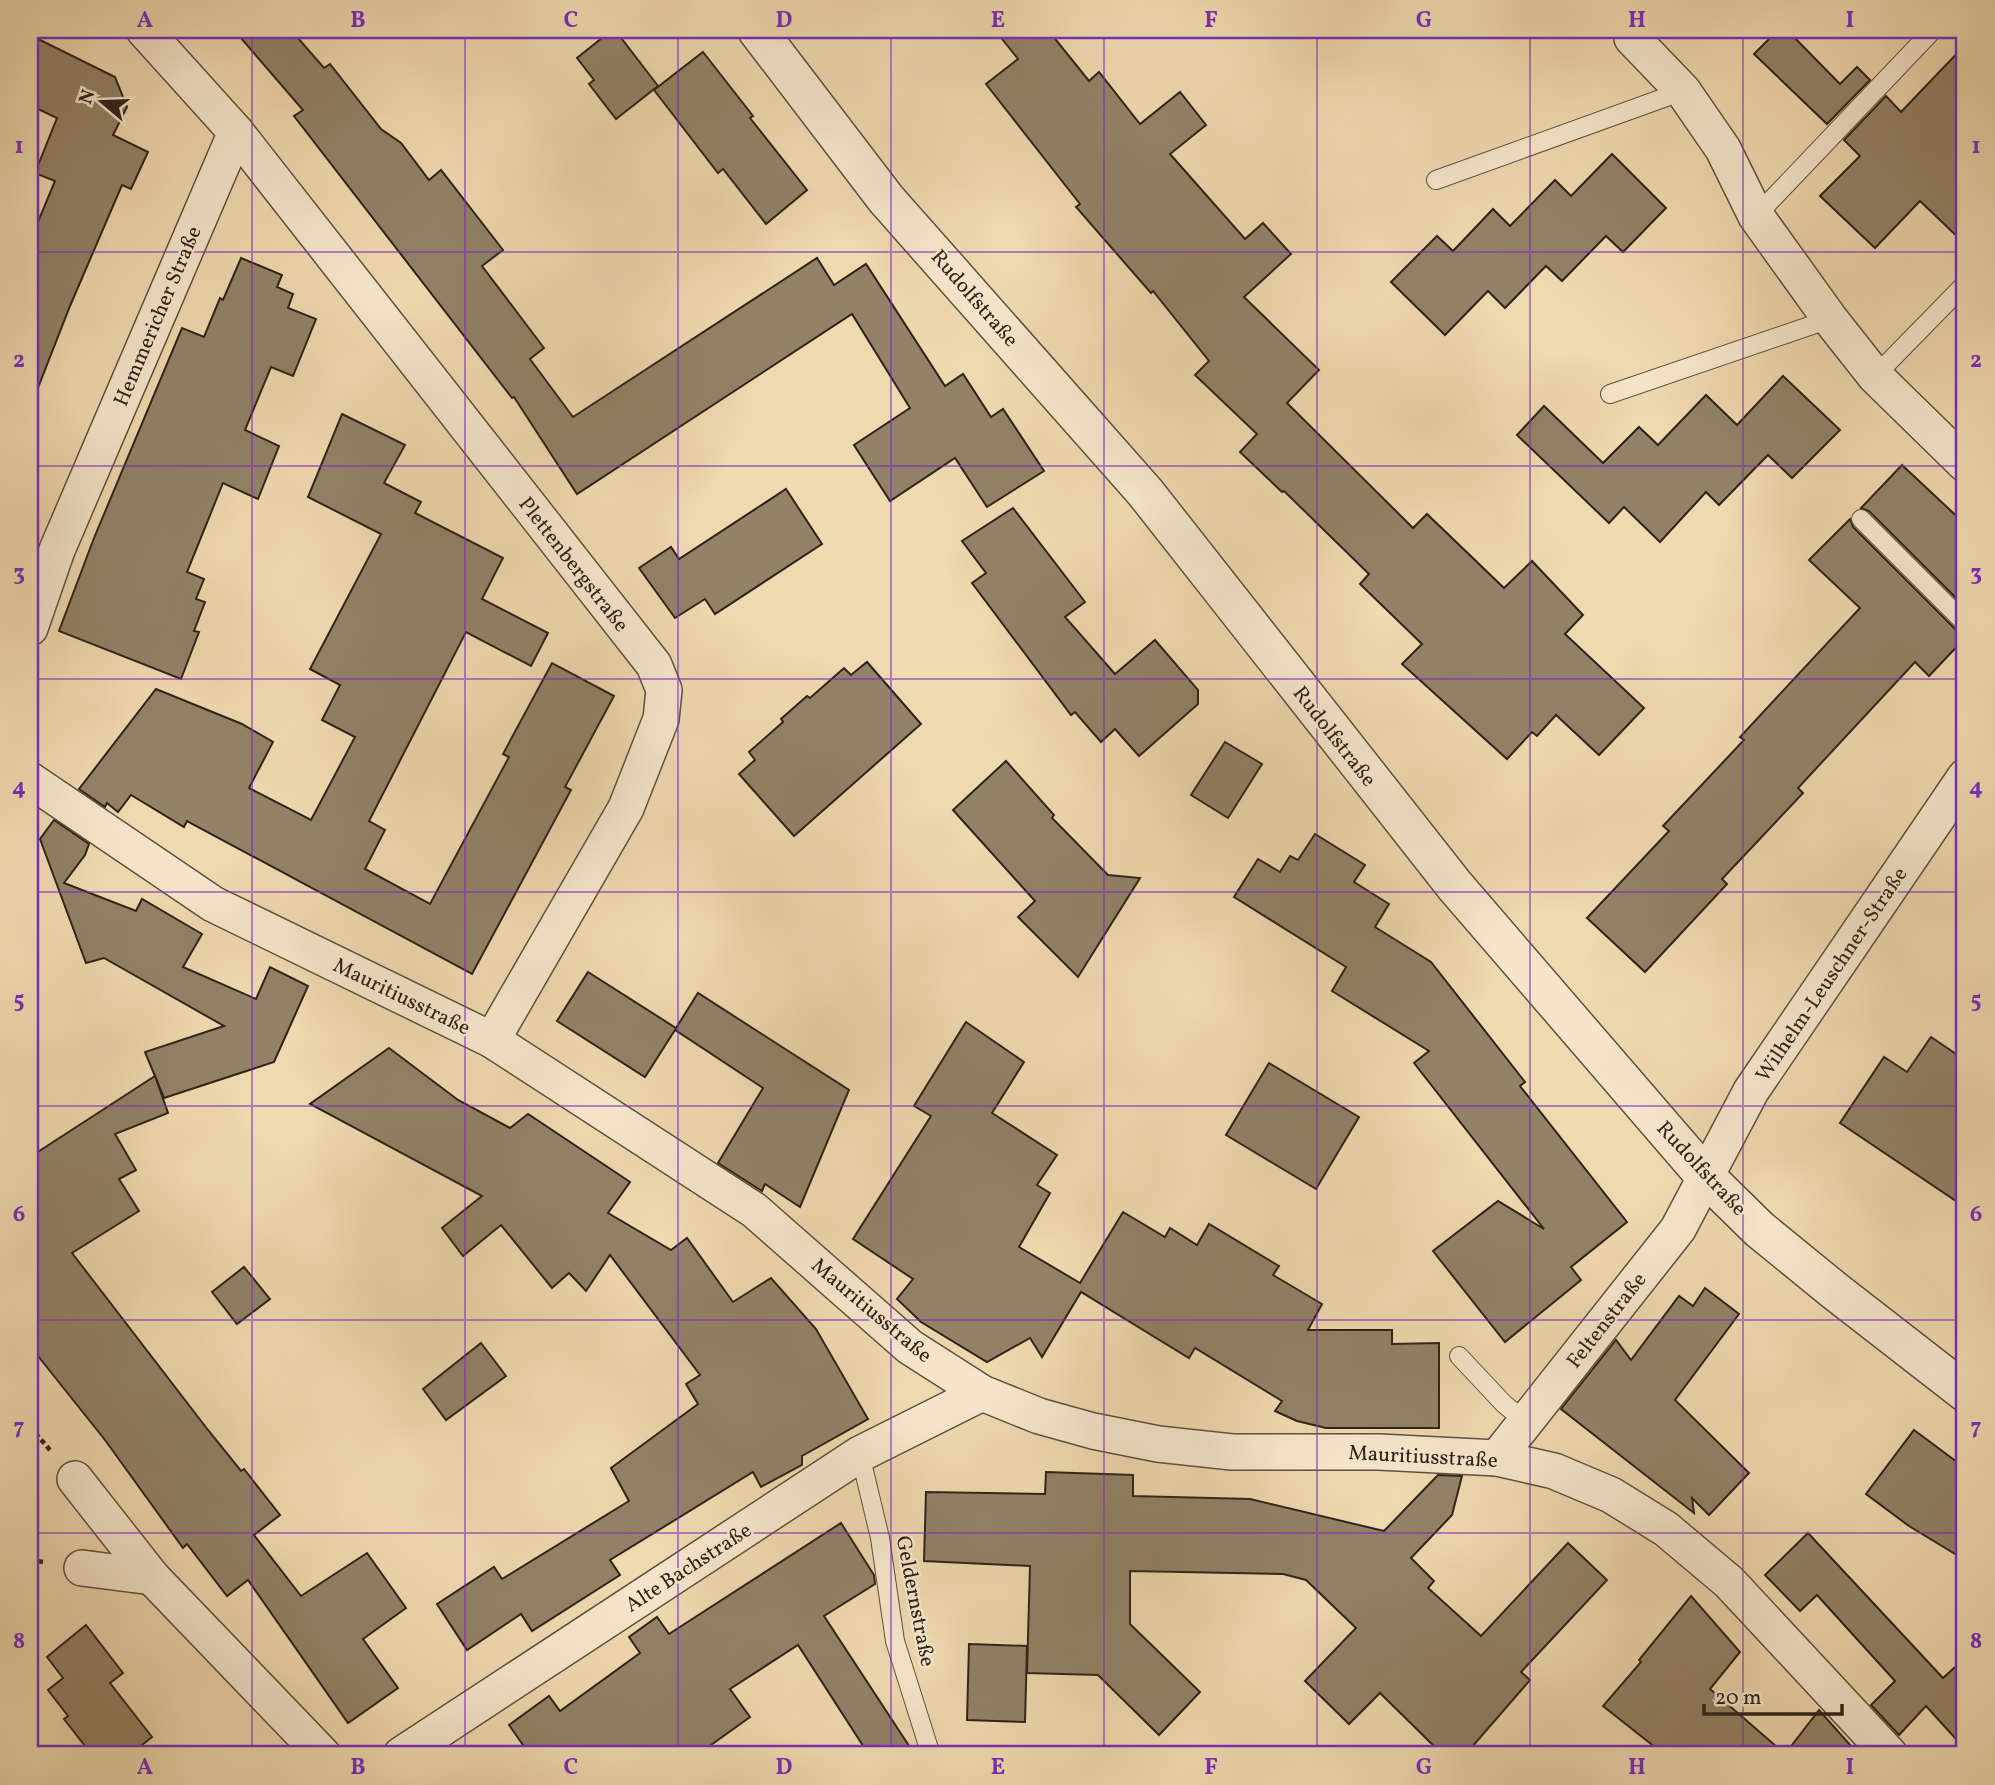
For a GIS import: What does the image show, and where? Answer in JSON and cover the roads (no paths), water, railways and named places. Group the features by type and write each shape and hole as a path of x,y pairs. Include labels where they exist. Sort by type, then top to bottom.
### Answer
{"street":[{"path":"144,30 236,132"},
{"name":"Rudolfstraße","path":"757,30 886,199 1144,492 1455,886 1705,1176 1759,1229 1965,1391"},
{"path":"1633,34 1683,91 1723,149 1756,216 1830,319 1875,376 1965,464"},
{"name":"Hemmericher Straße","path":"30,628 57,550 236,132"},
{"name":"Plettenbergstraße","path":"236,132 654,665 664,690 661,719 626,808 492,1040"},
{"name":"Wilhelm-Leuschner-Straße","path":"1705,1176 1751,1091 1965,778"},
{"name":"Mauritiusstraße","path":"30,780 214,904 492,1040 754,1210 910,1347 982,1393 1039,1416 1093,1431 1158,1444 1232,1452 1379,1452 1497,1458 1554,1471 1611,1495 1666,1529 1729,1582 1890,1755"},
{"name":"Feltenstraße","path":"1497,1458 1678,1229 1705,1176"},
{"name":"Alte Bachstraße","path":"401,1755 860,1454 982,1393"},
{"path":"75,1479 152,1577 323,1755"},
{"path":"82,1568 152,1577"}],"lane":[{"path":"1756,216 1933,30"},
{"path":"1436,180 1683,91"},
{"path":"1875,376 1965,284"},
{"path":"1610,394 1830,319"},
{"path":"1861,519 1965,623"},
{"path":"1459,1356 1504,1404 1526,1422"},
{"name":"Geldernstraße","path":"860,1454 880,1538 895,1641 931,1755"}]}
